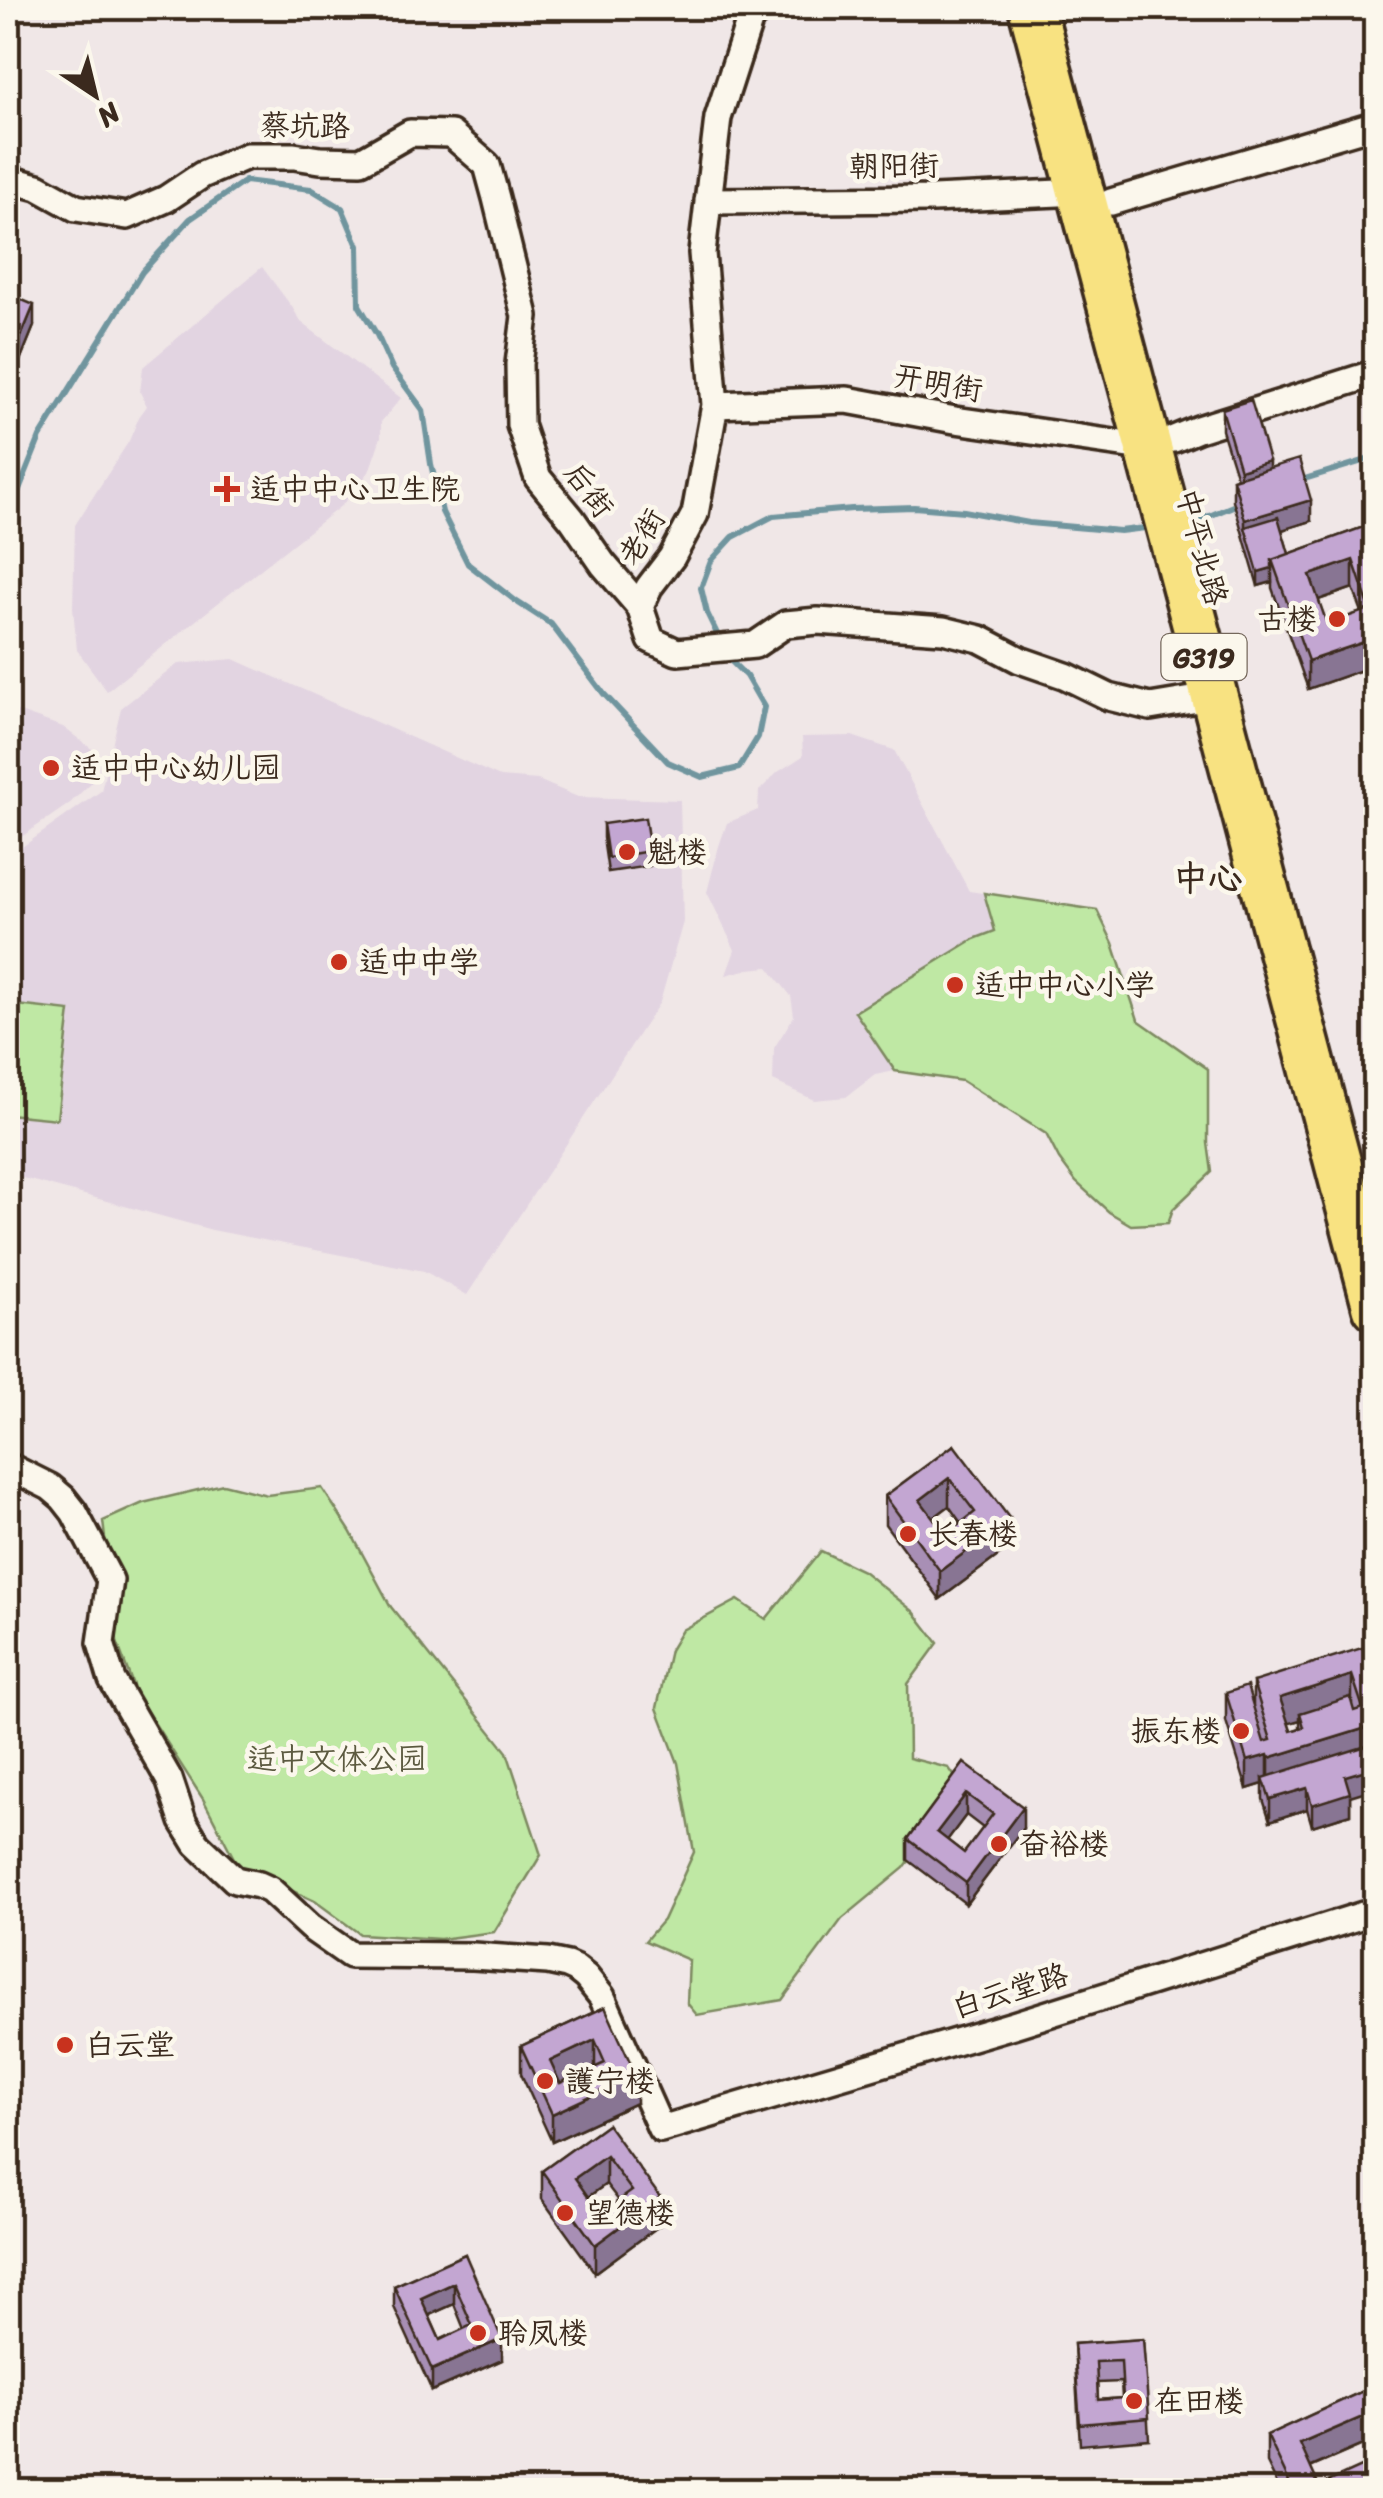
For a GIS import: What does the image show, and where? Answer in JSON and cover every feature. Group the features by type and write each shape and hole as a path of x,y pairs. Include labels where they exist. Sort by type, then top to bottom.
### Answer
{"highway":[{"name":"G319","path":"1032,8 1096,197"},
{"name":"G319","path":"1059,8 1096,197 1161,443 1214,694 1376,1307"},
{"name":"中平北路","path":"1161,443 1376,1204"}],"street":[{"name":"老街","path":"758,8 718,118 702,253 715,405 694,514 640,608 651,640 677,652 754,645 786,624 818,621 943,630 980,639 1109,697 1150,707 1214,694"},
{"name":"朝阳街","path":"708,201 1096,197 1376,124"},
{"name":"蔡坑路","path":"8,179 38,186 76,208 127,216 166,199 202,175 247,156 362,161 410,133 451,134 487,164 496,198 525,316 520,396"},
{"path":"1161,443 1376,372"},
{"name":"后街","path":"520,396 520,425 538,478 640,608"},
{"name":"开明街","path":"715,405 847,400 955,420 1161,443"},
{"name":"白云堂路","path":"8,1466 63,1498 110,1580 101,1643 108,1667 115,1688 169,1779 183,1821 197,1844 235,1880 270,1890 310,1927 350,1954 558,1962 576,1970 602,1997 661,2128 1013,2025 1376,1911"}],"shaded area":[{"name":"适中中心卫生院","path":"262,267 301,322 401,398 381,422 381,437 369,472 342,505 107,691 77,650 73,608 75,525 147,406 140,392 143,367"},
{"name":"适中中学","path":"234,659 500,777 538,780 578,797 680,800 683,922 660,1002 467,1295 424,1271 212,1230 8,1174 8,857 101,791 121,708 178,664"},
{"name":"适中中心幼儿园","path":"8,708 63,727 97,753 92,782 69,804 8,846"},
{"name":"适中中心小学","path":"852,736 894,750 969,891 1097,910 1112,940 1138,1020 1188,1057 1207,1140 1212,1172 1173,1209 1168,1223 1131,1225 1109,1212 1076,1182 1046,1134 962,1081 895,1071 875,1075 846,1097 814,1100 773,1081 774,1048 794,1016 791,996 768,967 726,975 735,950 707,892 727,823 758,810 759,791 778,772 803,756 802,737"}],"green space":[{"path":"984,893 1097,910 1113,943 1138,1020 1208,1069 1212,1172 1173,1209 1168,1223 1131,1225 1109,1212 1076,1182 1046,1134 962,1081 895,1071 855,1012 974,939 995,931"},
{"path":"8,1004 70,1011 57,1119 8,1114"},
{"name":"适中文体公园","path":"223,1484 267,1495 322,1488 391,1607 507,1752 541,1855 494,1932 440,1939 360,1934 315,1901 238,1866 203,1799 137,1696 117,1642 103,1521 143,1503"},
{"path":"821,1551 863,1571 914,1612 938,1643 908,1684 909,1758 949,1768 962,1787 904,1868 842,1919 782,2000 697,2015 687,2003 689,1960 645,1941 663,1920 694,1852 678,1763 657,1708 670,1650 682,1630 738,1600 766,1619"}],"building":[{"path":"8,294 34,305 13,356 8,354"},
{"path":"8,367 16,370 8,393"},
{"path":"1251,400 1269,461 1240,470 1222,409"},
{"path":"1299,459 1311,500 1245,520 1233,479"},
{"path":"1278,517 1289,554 1272,560 1272,568 1258,572 1245,527"},
{"path":"1369,525 1376,544 1376,638 1308,661 1272,560","holes":["1353,560 1370,609 1327,624 1310,575"]},
{"path":"645,818 650,851 608,858 603,824"},
{"path":"954,1445 1010,1519 940,1571 885,1496","holes":["949,1478 975,1512 946,1535 920,1500"]},
{"path":"1368,1646 1376,1671 1376,1725 1269,1758 1268,1755 1247,1761 1226,1693 1247,1686 1264,1742 1271,1740 1253,1682","holes":["1352,1675 1363,1708 1354,1711 1350,1697 1300,1713 1304,1727 1291,1731 1280,1698"]},
{"path":"1376,1743 1376,1767 1345,1776 1350,1793 1312,1805 1307,1788 1270,1799 1263,1778"},
{"path":"964,1763 1023,1807 966,1883 908,1839","holes":["966,1794 993,1814 964,1853 937,1832"]},
{"path":"605,2007 636,2075 552,2114 521,2046","holes":["595,2040 605,2063 560,2083 550,2061"]},
{"path":"607,2124 660,2197 595,2245 542,2171","holes":["606,2156 632,2191 600,2214 575,2178"]},
{"path":"465,2254 502,2339 432,2370 394,2286","holes":["454,2283 472,2325 440,2340 421,2298"]},
{"path":"1143,2339 1149,2418 1080,2424 1074,2344","holes":["1121,2361 1123,2398 1098,2400 1096,2362"]},
{"path":"1376,2385 1376,2414 1300,2444 1319,2486 1376,2460 1376,2489 1293,2490 1267,2435"}],"waterway":[{"path":"8,517 40,437 142,272 190,219 245,181 311,189 342,208 358,246 359,305 392,368 423,410 442,512 468,564 551,624 604,694 668,762 702,777 739,768 758,737 764,707 727,653"},
{"path":"1298,481 1376,457"},
{"path":"1187,523 1240,503"},
{"path":"721,642 707,613 701,588 711,561 733,537 773,516 914,507 1120,531 1154,527"}],"place":[{"name":"适中中心卫生院","path":"227,489"},
{"name":"古楼","path":"1337,619"},
{"name":"适中中心幼儿园","path":"51,768"},
{"name":"魁楼","path":"627,852"},
{"name":"适中中学","path":"339,962"},
{"name":"适中中心小学","path":"955,985"},
{"name":"长春楼","path":"908,1534"},
{"name":"振东楼","path":"1241,1731"},
{"name":"奋裕楼","path":"999,1844"},
{"name":"白云堂","path":"65,2045"},
{"name":"護宁楼","path":"545,2081"},
{"name":"望德楼","path":"565,2213"},
{"name":"聆凤楼","path":"478,2333"},
{"name":"在田楼","path":"1134,2401"}],"district":[{"name":"中心","path":"1208,878"}]}
